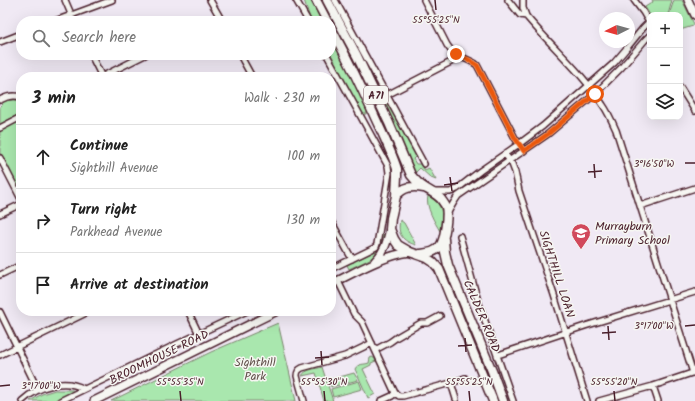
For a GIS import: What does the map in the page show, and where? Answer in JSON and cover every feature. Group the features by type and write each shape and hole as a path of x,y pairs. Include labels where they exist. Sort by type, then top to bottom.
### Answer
{"main road":[{"path":"316,0 324,16"},
{"name":"A71","path":"327,0 336,16"},
{"path":"688,0 695,15"},
{"name":"A71","path":"336,17 357,56 411,175 428,190 442,199 446,207 447,216"},
{"name":"A71","path":"336,37 348,59 395,162 398,176 390,228"},
{"path":"396,196 405,188 413,186 428,190"},
{"name":"CALDER ROAD","path":"447,216 443,238 448,265 487,358 503,401"},
{"path":"372,264 385,249 390,228"},
{"name":"CALDER ROAD","path":"390,228 398,245 427,258 433,262 438,269 493,401"},
{"path":"338,281 393,255 428,253 434,251 440,246 443,238"},
{"name":"BROOMHOUSE ROAD","path":"94,401 267,316"}],"street":[{"path":"65,0 71,15 112,0"},
{"path":"210,0 219,16"},
{"path":"296,0 305,16"},
{"path":"335,0 388,96 419,159 424,164"},
{"path":"424,0 451,50 477,65 515,138 524,151"},
{"path":"508,0 520,15 526,16"},
{"path":"523,0 523,8 526,16 589,85 603,105 616,130 694,372 653,386 599,401"},
{"path":"634,0 647,18"},
{"path":"428,190 450,192 457,189 520,144 614,62 647,25"},
{"path":"0,42 16,36"},
{"path":"447,216 458,196 556,128 595,94 621,68 647,38"},
{"path":"388,96 451,62 456,54"},
{"path":"93,60 99,72"},
{"path":"111,72 135,60"},
{"path":"243,60 249,72"},
{"path":"330,60 388,166 389,173 376,247 336,267"},
{"path":"683,92 695,111"},
{"path":"0,100 10,96 16,96"},
{"path":"0,128 16,120"},
{"path":"549,120 556,128"},
{"name":"SIGHTHILL LOAN","path":"505,154 515,172 519,191 587,401"},
{"path":"0,158 16,189"},
{"path":"640,206 695,188"},
{"path":"0,214 16,206"},
{"path":"336,230 352,259"},
{"name":"CALDER ROAD","path":"460,236 462,253 513,401"},
{"path":"0,275 16,267"},
{"path":"338,281 354,314 362,322 395,393 402,396 465,378"},
{"path":"498,355 565,332 695,292"},
{"path":"0,312 38,390"},
{"path":"0,355 80,316"},
{"path":"190,316 199,334"},
{"name":"BROOMHOUSE ROAD","path":"60,401 237,316"},
{"path":"375,350 390,342 397,336 422,323 427,323 440,316"},
{"path":"304,401 297,376 299,370 345,356 372,343"},
{"path":"22,401 38,390 53,385 67,383 78,385 84,389"},
{"path":"451,383 456,398"},
{"path":"653,386 658,401"},
{"path":"381,401 395,393"}],"green space":[{"path":"304,0 311,0 320,16 309,16"},
{"path":"652,0 672,0 669,12 648,12 645,7 653,2"},
{"path":"674,0 682,0 694,24 693,26 683,29 683,12 670,12"},
{"path":"336,45 368,110 366,114 362,114 333,60 336,60"},
{"path":"357,45 416,152 413,159 416,164 421,164 425,170 429,168 436,180 431,178 420,168 415,173 377,88 356,46"},
{"path":"16,100 16,116 0,124 0,106 5,101"},
{"path":"16,122 16,185 0,153 0,130"},
{"path":"428,196 440,206 442,220 440,231 429,209 427,200"},
{"path":"400,220 404,223 416,245 404,239 400,233"},
{"path":"382,234 385,235 384,241 378,254 349,269 347,265 374,252 378,248"},
{"name":"Sighthill Park","path":"278,323 296,401 111,401 211,352"},
{"path":"372,357 376,361 363,369 375,394 368,398 355,369 359,365 369,363 370,358"},
{"path":"322,367 333,401 324,401 316,373 302,376 308,371"},
{"path":"354,373 358,380 331,387 329,380"},
{"path":"359,381 362,389 333,397 331,389"},
{"path":"55,390 74,391 55,401 30,401 42,394"}],"place":[{"name":"Murrayburn Primary School","path":"581,250"}],"route":[{"path":"456,54 474,62 477,65 515,138 524,151 548,134 595,94"}]}
